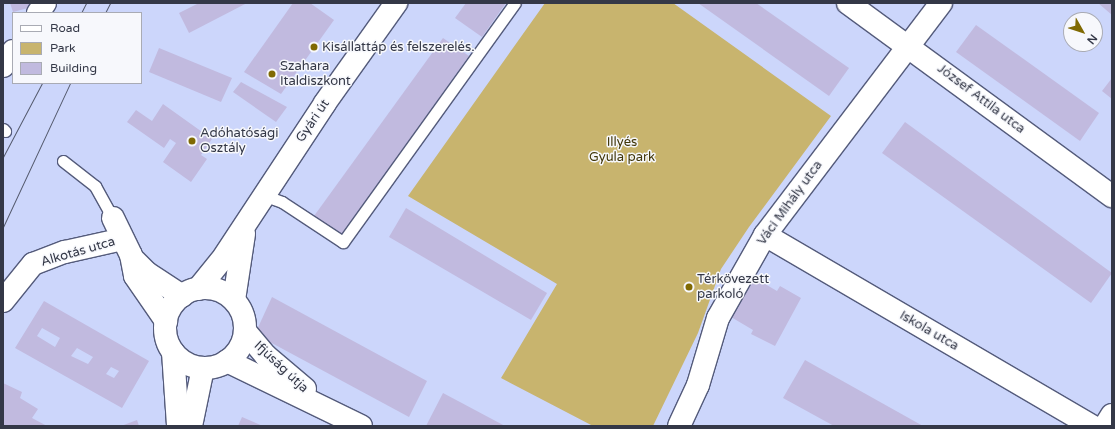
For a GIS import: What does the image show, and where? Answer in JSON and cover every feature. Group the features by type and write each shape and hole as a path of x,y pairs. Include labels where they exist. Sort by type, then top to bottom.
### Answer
{"street":[{"path":"39,12 45,3"},
{"name":"Gyári út","path":"190,292 221,261 263,195 396,3"},
{"name":"József Attila utca","path":"848,3 907,44 1112,196"},
{"name":"Váci Mihály utca","path":"679,426 698,385 718,318 765,235 907,44 941,3"},
{"path":"3,66 12,52"},
{"path":"113,218 127,247 135,276 166,321"},
{"name":"Gyári út","path":"234,300 246,221"},
{"name":"Iskola utca","path":"765,235 1092,426"},
{"path":"127,247 147,273 190,292"},
{"name":"Alkotás utca","path":"3,301 33,264 65,252 127,247"},
{"path":"173,352 189,364 203,368 227,361 236,353 245,331 241,310 234,300 218,290 190,292 174,302 166,321 165,331 173,352 178,426"},
{"name":"Ifjúság útja","path":"245,331 266,356 318,403"},
{"name":"Ifjúság útja","path":"227,361 318,403 361,426"},
{"path":"191,426 203,368"},
{"path":"1105,426 1112,415"}],"lane":[{"path":"263,195 282,202 344,242 515,3"},
{"path":"63,161 96,186 113,218"}],"green space":[{"name":"Illyés Gyula park","path":"545,3 673,3 831,116 749,227 721,269 698,333 653,426 593,426 501,378 557,284 408,196"}],"building":[{"path":"10,3 30,3 32,7 13,12"},
{"path":"199,3 247,3 189,33 179,13"},
{"path":"293,3 310,3 334,20 281,94 244,72"},
{"path":"466,3 506,3 482,37 455,18"},
{"path":"698,3 756,3 849,68 829,96"},
{"path":"1098,3 1112,3 1112,15"},
{"path":"976,25 1099,113 1080,141 956,52"},
{"path":"443,38 469,56 341,236 314,216"},
{"path":"159,48 232,78 221,102 149,72"},
{"path":"1112,78 1112,99 1102,91"},
{"path":"241,82 287,107 276,122 233,92"},
{"name":"Adóhatósági Osztály","path":"163,104 212,139 201,155 207,159 191,182 163,162 176,143 170,139 164,148 127,122 136,110 152,121"},
{"path":"905,122 1112,273 1091,303 882,153"},
{"path":"406,208 547,293 531,320 389,237"},
{"path":"755,278 777,291 780,286 801,298 775,346 751,334 753,330 731,317"},
{"path":"272,297 427,381 409,417 255,334"},
{"path":"44,301 149,361 122,408 15,348","holes":["42,328 60,338 55,347 37,336","77,348 93,357 88,364 71,356","111,367 119,371 114,378 106,374"]},
{"path":"805,360 923,426 834,426 783,398"},
{"path":"3,383 22,392 20,398 38,409 32,418 47,426 3,426"},
{"path":"443,393 505,426 426,426"},
{"path":"242,417 263,426 238,426"},
{"path":"137,420 139,426 121,426"}],"tram line":[{"path":"82,12 86,3"},
{"path":"106,12 110,3"},
{"path":"3,157 41,84"},
{"path":"3,227 70,84"}],"place":[{"name":"Kisállattáp és felszerelés.","path":"314,47"},
{"name":"Szahara Italdiszkont","path":"272,74"},
{"name":"Adóhatósági Osztály","path":"192,141"},
{"name":"Térkövezett parkoló","path":"689,287"}]}
